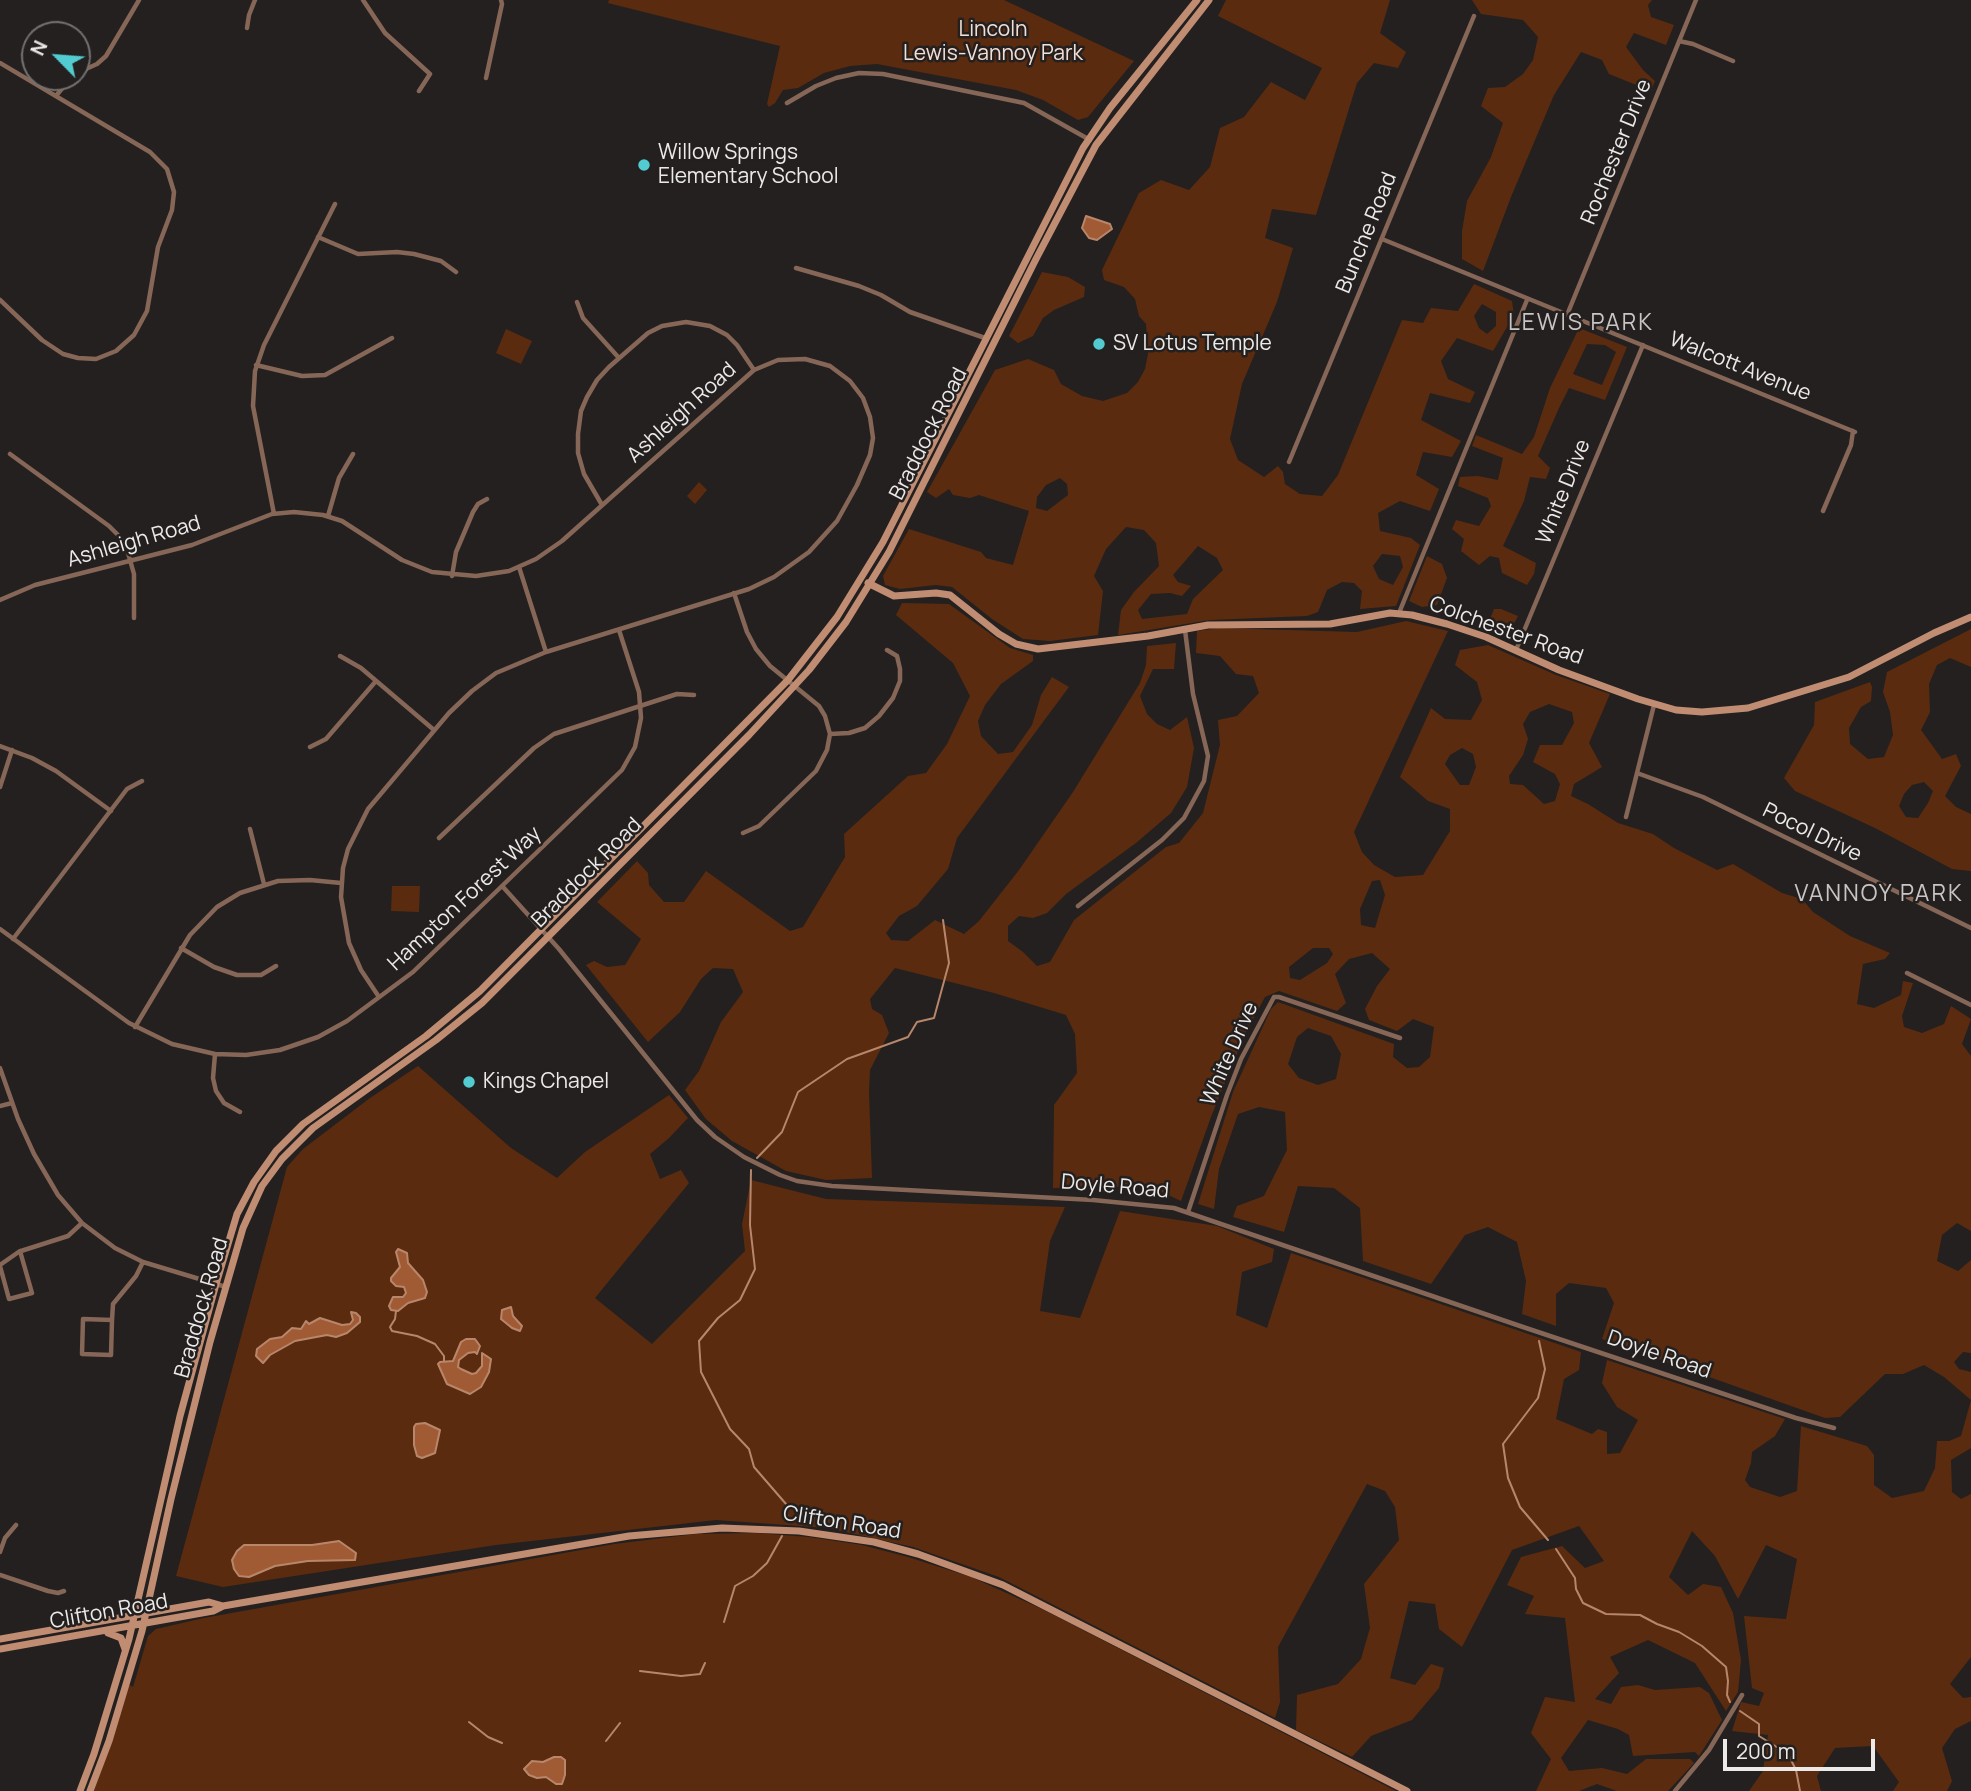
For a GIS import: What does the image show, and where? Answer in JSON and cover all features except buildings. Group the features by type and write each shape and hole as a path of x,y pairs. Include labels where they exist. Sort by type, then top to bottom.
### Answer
{"main road":[{"name":"Braddock Road","path":"90,1791 109,1741 144,1623 197,1389 250,1210 262,1186 282,1158 313,1128 453,1027 505,981 545,933 788,680 831,626 890,529 1088,139 1197,0"},
{"name":"Braddock Road","path":"80,1791 94,1754 132,1626 180,1416 216,1284 237,1214 254,1182 276,1151 303,1124 453,1015 545,933 796,686 846,622 870,585 1096,145 1209,0"},
{"name":"Colchester Road","path":"862,579 894,596 936,593 950,595 999,634 1016,644 1031,648 1083,645 1218,624 1337,623 1399,613 1447,624 1654,705 1702,712 1748,708 1850,677 1934,633 1971,617"},
{"name":"Clifton Road","path":"0,1649 214,1611 223,1606 660,1532 741,1528 828,1534 874,1542 918,1554 1003,1585 1407,1791"},
{"name":"Clifton Road","path":"0,1639 209,1602 223,1606"},
{"path":"96,1632 119,1636 125,1651"}],"street":[{"path":"91,67 106,56 139,0"},
{"path":"247,28 248,15 255,0"},
{"path":"363,0 385,33 430,74 419,91"},
{"path":"486,78 502,4 500,0"},
{"name":"Rochester Drive","path":"1567,315 1696,0"},
{"name":"Bunche Road","path":"1289,462 1474,16"},
{"path":"1679,41 1733,61"},
{"path":"0,63 150,152 162,163 170,177 174,200 158,247 147,311 138,329 122,347 103,357 87,359 63,354 48,345 0,300"},
{"path":"787,103 836,78 859,73 883,74 1024,103 1096,145"},
{"path":"56,96 60,91"},
{"path":"274,514 253,406 256,365 335,204"},
{"path":"318,237 358,254 414,254 441,261 456,272"},
{"name":"Walcott Avenue","path":"1382,240 1854,432 1823,511"},
{"path":"796,268 859,286 910,312 985,338"},
{"path":"1399,613 1527,300"},
{"path":"577,302 583,318 619,358"},
{"path":"602,505 581,465 579,422 592,387 619,358 654,329 673,323 692,322 710,326 727,335 754,370"},
{"path":"256,365 299,376 316,377 334,371 392,338"},
{"name":"White Drive","path":"1516,650 1643,345"},
{"name":"Ashleigh Road","path":"0,600 35,586 191,545 274,514 302,512 328,516 355,527 401,560 422,569 452,576 492,575 519,567 549,551 754,370 778,360 814,360 837,370 850,381 864,401 873,438 865,469 847,504 824,537 790,567 764,582 546,652 514,664 485,680 434,730 362,818 348,849 341,883 342,912 348,943 361,970 379,997"},
{"path":"10,454 114,530 125,545 131,561 135,587 134,618"},
{"path":"328,516 339,478 352,454"},
{"path":"452,576 460,542 473,512 487,499"},
{"path":"519,567 546,652"},
{"path":"734,593 755,649 770,666 819,706 830,734 827,750 816,771 759,826 743,833"},
{"path":"1078,906 1162,840 1184,818 1204,781 1208,756 1194,694 1185,629"},
{"name":"Hampton Forest Way","path":"0,929 135,1027 172,1044 215,1054 258,1054 300,1044 336,1028 413,972 622,770 638,738 641,705 619,630"},
{"path":"830,734 849,733 865,728 893,698 900,681 901,669 898,659 887,650"},
{"path":"340,656 376,681 434,730"},
{"path":"310,747 325,741 376,681"},
{"path":"439,838 544,739 564,730 677,694 694,695"},
{"path":"1626,817 1654,705"},
{"path":"0,746 56,771 111,810"},
{"path":"0,787 12,750"},
{"name":"Pocol Drive","path":"1637,773 1703,797 1971,928"},
{"path":"13,939 127,789 142,781"},
{"path":"250,829 264,884"},
{"path":"135,1027 181,948 197,926 217,907 240,893 264,884 298,879 341,883"},
{"name":"Doyle Road","path":"503,887 545,933 697,1120 715,1137 744,1157 780,1175 797,1181 832,1186 1117,1201 1153,1204 1188,1212 1523,1327 1834,1428"},
{"path":"181,948 214,967 237,975 261,975 276,966"},
{"path":"1907,973 1971,1004"},
{"name":"White Drive","path":"1188,1212 1241,1059 1273,997 1400,1038"},
{"path":"215,1054 213,1081 216,1091 224,1103 240,1112"},
{"path":"0,1068 27,1139 50,1183 82,1223 115,1248 143,1262 226,1287"},
{"path":"0,1106 12,1103"},
{"path":"20,1251 32,1293 9,1299 0,1265 20,1251 68,1236 82,1223"},
{"path":"112,1320 83,1319 82,1354 111,1355 113,1304 136,1276 143,1262"},
{"path":"0,1552 5,1538 16,1525"},
{"path":"0,1575 48,1591 64,1591"},
{"path":"1675,1791 1709,1750 1742,1695"}],"green space":[{"name":"Lincoln Lewis-Vannoy Park","path":"609,0 1004,0 1134,61 1088,117 1078,120 1043,100 1016,90 877,64 850,66 824,73 798,88 783,90 769,107 767,104 780,46 608,3"},
{"path":"1226,0 1390,0 1380,33 1406,52 1398,68 1374,63 1357,83 1316,215 1272,209 1265,238 1293,248 1277,302 1242,384 1230,439 1238,460 1264,477 1278,466 1283,472 1285,484 1300,494 1322,496 1338,475 1402,320 1423,323 1431,308 1458,311 1474,284 1512,301 1514,315 1493,351 1457,338 1441,361 1448,379 1475,392 1470,403 1430,393 1421,420 1461,441 1452,457 1423,452 1416,475 1439,489 1430,511 1400,501 1378,513 1380,531 1411,538 1420,545 1396,606 1360,609 1362,591 1354,583 1342,582 1327,590 1318,612 1307,616 1210,620 1118,635 1121,610 1159,566 1156,543 1144,530 1126,527 1106,549 1094,576 1103,591 1098,635 1050,641 1023,639 992,619 952,587 936,585 900,589 885,585 883,576 909,529 981,552 986,558 1013,565 1029,511 979,495 970,498 953,495 949,489 936,498 927,492 995,370 1028,359 1054,370 1061,384 1082,396 1103,401 1127,393 1138,382 1145,369 1148,354 1146,324 1139,316 1135,299 1124,287 1104,280 1102,270 1139,193 1161,180 1189,190 1210,167 1220,128 1244,117 1271,82 1305,100 1322,68 1218,16","holes":["1482,304 1496,312 1496,326 1487,334 1479,328 1474,316","1060,478 1067,484 1068,495 1047,511 1036,508 1037,497 1046,485","1198,546 1217,558 1223,570 1193,599 1187,614 1142,619 1138,610 1151,594 1170,593 1182,596 1191,586 1178,582 1173,575","1382,554 1400,556 1403,567 1393,585 1379,579 1373,566"]},
{"path":"1472,0 1652,0 1648,5 1651,17 1674,25 1666,45 1634,33 1626,47 1655,81 1651,91 1609,74 1602,60 1581,52 1554,95 1483,271 1462,259 1462,231 1467,201 1491,157 1503,123 1481,106 1488,88 1505,87 1523,74 1533,60 1538,37 1523,20 1481,14"},
{"path":"1042,272 1068,277 1085,287 1084,297 1054,310 1043,318 1033,336 1018,343 1009,336"},
{"path":"1579,328 1627,347 1605,400 1569,388 1538,456 1550,468 1546,479 1530,477 1524,501 1503,546 1536,563 1534,574 1527,585 1502,573 1499,558 1490,556 1479,565 1461,551 1464,539 1452,529 1456,520 1479,526 1491,506 1488,498 1458,486 1460,477 1478,476 1498,480 1503,458 1472,446 1476,435 1522,454 1534,437 1550,388","holes":["1587,344 1605,345 1616,352 1602,385 1573,374"]},
{"path":"506,329 532,341 521,364 496,353"},
{"path":"699,482 707,490 695,504 687,496"},
{"path":"1427,556 1442,564 1447,578 1437,605 1422,607 1409,601"},
{"path":"902,603 949,604 1010,648 1033,655 1033,661 1001,684 985,705 978,721 981,736 998,754 1013,752 1032,725 1041,695 1052,677 1069,687 957,838 948,869 917,906 899,916 886,933 891,940 908,941 935,920 964,934 979,921 1019,870 1073,792 1140,683 1146,665 1147,646 1176,643 1174,669 1153,669 1140,696 1147,714 1157,724 1170,730 1187,717 1194,748 1187,787 1171,813 1136,843 1066,894 1047,913 1033,918 1019,916 1008,926 1008,941 1037,966 1050,962 1074,920 1166,847 1179,843 1203,813 1220,745 1218,720 1237,716 1259,693 1253,676 1236,674 1220,656 1196,653 1197,631 1219,628 1357,632 1406,621 1448,631 1354,832 1362,852 1374,865 1395,877 1423,875 1450,831 1450,809 1428,801 1400,777 1431,708 1445,719 1471,720 1482,700 1477,682 1455,665 1460,650 1488,645 1556,675 1610,694 1589,743 1602,767 1574,784 1571,796 1618,823 1653,834 1717,870 1733,864 1782,893 1802,899 1813,912 1850,936 1890,953 1885,959 1863,964 1857,1004 1874,1008 1901,995 1903,981 1913,983 1902,1016 1904,1027 1922,1033 1944,1024 1951,1006 1971,1019 1962,1044 1971,1056 1971,1231 1957,1223 1942,1235 1937,1261 1958,1271 1971,1260 1971,1353 1963,1352 1954,1362 1959,1369 1971,1372 1971,1400 1944,1377 1924,1365 1903,1374 1885,1374 1840,1417 1825,1418 1602,1339 1614,1303 1606,1288 1569,1283 1556,1294 1556,1326 1522,1314 1526,1281 1517,1242 1488,1227 1465,1235 1431,1284 1363,1261 1360,1208 1334,1188 1298,1186 1284,1232 1233,1217 1237,1206 1264,1196 1287,1150 1285,1112 1259,1107 1238,1114 1219,1169 1214,1209 1198,1204 1233,1092 1271,1009 1278,1002 1394,1044 1393,1057 1407,1068 1419,1067 1430,1057 1434,1027 1413,1019 1397,1031 1369,1020 1365,1009 1390,969 1372,953 1349,959 1335,974 1346,1003 1337,1011 1279,991 1265,997 1245,1034 1181,1201 1149,1186 1053,1188 1054,1105 1077,1073 1075,1034 1066,1015 994,993 895,968 870,999 872,1009 882,1015 889,1033 870,1070 872,1178 826,1180 786,1171 732,1141 706,1119 685,1090 699,1071 721,1022 743,992 733,969 713,968 701,979 680,1012 648,1042 586,965 594,961 607,967 625,965 641,939 597,902 637,861 648,873 649,885 664,902 684,902 706,871 790,931 803,927 845,857 844,834 908,776 926,773 947,744 970,696 953,663 896,615","holes":["1549,704 1572,712 1574,723 1562,745 1540,745 1533,762 1555,774 1560,784 1555,801 1544,804 1523,785 1510,784 1509,776 1523,755 1528,739 1523,724 1530,712","1462,748 1473,754 1476,767 1469,785 1460,785 1445,764 1450,755","1380,880 1385,895 1375,928 1361,925 1360,909 1372,881","1313,948 1329,948 1333,954 1327,963 1300,980 1290,978 1289,967","1308,1028 1331,1036 1341,1054 1336,1079 1318,1085 1299,1078 1288,1064 1297,1037"]},
{"path":"1494,609 1518,616 1508,635 1487,626"},
{"path":"1971,629 1971,667 1950,658 1937,665 1929,684 1930,712 1921,730 1942,759 1956,754 1961,766 1945,796 1956,807 1971,814 1971,871 1952,869 1875,828 1795,791 1784,778 1814,725 1815,702 1870,682 1871,701 1861,707 1849,728 1850,744 1868,759 1884,757 1893,735 1890,712 1883,692 1887,672","holes":["1924,782 1933,791 1918,818 1906,817 1899,806 1912,785"]},
{"path":"392,886 420,886 419,912 391,911"},
{"path":"418,1066 511,1148 557,1178 585,1152 669,1095 688,1118 650,1154 660,1179 681,1170 689,1183 595,1298 652,1344 745,1251 742,1224 751,1180 826,1199 1065,1207 1050,1241 1040,1311 1080,1318 1120,1211 1217,1226 1274,1249 1272,1262 1242,1272 1236,1315 1267,1328 1291,1253 1581,1352 1579,1370 1564,1379 1556,1419 1592,1434 1598,1429 1607,1432 1607,1454 1620,1453 1638,1420 1617,1407 1602,1383 1607,1360 1785,1419 1775,1436 1752,1452 1745,1480 1750,1487 1780,1497 1797,1491 1801,1426 1867,1446 1874,1455 1874,1485 1892,1498 1924,1491 1935,1468 1937,1441 1949,1441 1961,1436 1971,1400 1971,1448 1951,1460 1952,1492 1961,1499 1971,1494 1971,1657 1950,1684 1963,1698 1971,1697 1971,1721 1955,1729 1942,1748 1952,1781 1947,1791 1893,1791 1899,1782 1873,1746 1835,1748 1817,1776 1821,1791 1749,1791 1763,1771 1768,1735 1732,1731 1741,1702 1759,1706 1764,1693 1752,1688 1744,1616 1786,1619 1797,1559 1766,1545 1738,1599 1715,1556 1692,1531 1669,1577 1688,1595 1703,1584 1721,1587 1733,1613 1741,1660 1738,1692 1726,1711 1695,1663 1648,1640 1610,1657 1619,1673 1595,1699 1611,1704 1621,1687 1638,1685 1655,1690 1700,1687 1709,1693 1722,1720 1699,1756 1695,1752 1633,1756 1629,1735 1588,1720 1561,1758 1569,1771 1602,1768 1627,1774 1646,1759 1690,1759 1694,1763 1668,1791 1617,1791 1597,1784 1579,1791 1536,1791 1551,1759 1531,1733 1545,1697 1575,1702 1565,1618 1525,1614 1534,1596 1507,1585 1521,1557 1562,1546 1585,1568 1604,1561 1579,1526 1512,1550 1462,1647 1439,1629 1435,1604 1409,1601 1390,1678 1415,1685 1431,1664 1444,1668 1439,1688 1412,1720 1371,1736 1352,1757 1296,1730 1297,1695 1338,1684 1361,1659 1370,1628 1364,1584 1399,1540 1395,1507 1385,1491 1367,1484 1278,1647 1280,1702 1275,1718 999,1577 913,1547 828,1528 716,1520 496,1545 223,1587 176,1576 287,1167 303,1149 370,1098"},
{"path":"756,1533 862,1545 971,1577 1042,1609 1396,1791 90,1791 126,1683 133,1687 148,1636 156,1629 614,1544 696,1534"}],"shaded area":[{"path":"1086,216 1110,224 1112,229 1097,240 1089,238 1082,228"},
{"path":"398,1249 407,1253 408,1263 423,1280 427,1292 425,1298 408,1303 398,1311 391,1310 389,1306 393,1297 403,1297 406,1293 404,1287 396,1286 391,1281 400,1267 396,1252"},
{"path":"511,1307 513,1316 522,1326 520,1331 501,1319 502,1310"},
{"path":"351,1312 360,1317 360,1322 347,1333 336,1337 327,1335 295,1341 270,1355 263,1363 256,1356 257,1349 270,1339 282,1337 292,1328 301,1329 306,1321 309,1324 320,1318 342,1325 350,1324 353,1320"},
{"path":"475,1339 480,1346 477,1354 468,1353 459,1360 458,1367 472,1374 482,1366 482,1353 491,1359 489,1372 481,1387 470,1394 447,1384 438,1364 453,1361 461,1342"},
{"path":"425,1423 440,1430 435,1453 422,1458 417,1456 414,1445 414,1427 416,1424"},
{"path":"339,1541 356,1553 355,1560 308,1561 275,1566 249,1577 239,1576 232,1560 244,1545 312,1545"},
{"path":"554,1757 565,1760 562,1784 556,1784 546,1777 529,1775 524,1769 532,1761 543,1762"}],"waterway":[{"path":"757,1158 782,1132 798,1092 847,1059 908,1037 917,1022 934,1018 949,963 943,920"},
{"path":"751,1170 750,1225 755,1269 740,1300 718,1318 699,1341 701,1372 730,1429 749,1449 754,1467 786,1504 788,1522"},
{"path":"396,1311 390,1327 392,1331 417,1336 435,1344 444,1356 444,1361"},
{"path":"1539,1341 1545,1369 1538,1398 1503,1444 1508,1478 1520,1507 1548,1540"},
{"path":"724,1622 735,1586 753,1576 767,1563 782,1536"},
{"path":"1556,1549 1575,1578 1576,1589 1583,1603 1606,1614 1640,1615 1679,1632 1702,1646 1726,1667 1727,1695 1730,1702"},
{"path":"640,1671 681,1676 700,1674 705,1663"},
{"path":"1740,1711 1759,1724 1759,1736 1788,1754 1796,1770 1800,1791"},
{"path":"469,1722 488,1737 502,1743"},
{"path":"606,1741 620,1723"}],"place":[{"name":"Willow Springs Elementary School","path":"644,165"},
{"name":"SV Lotus Temple","path":"1099,344"},
{"name":"Kings Chapel","path":"469,1082"}],"district":[{"name":"LEWIS PARK","path":"1581,324"},
{"name":"VANNOY PARK","path":"1879,895"}]}
